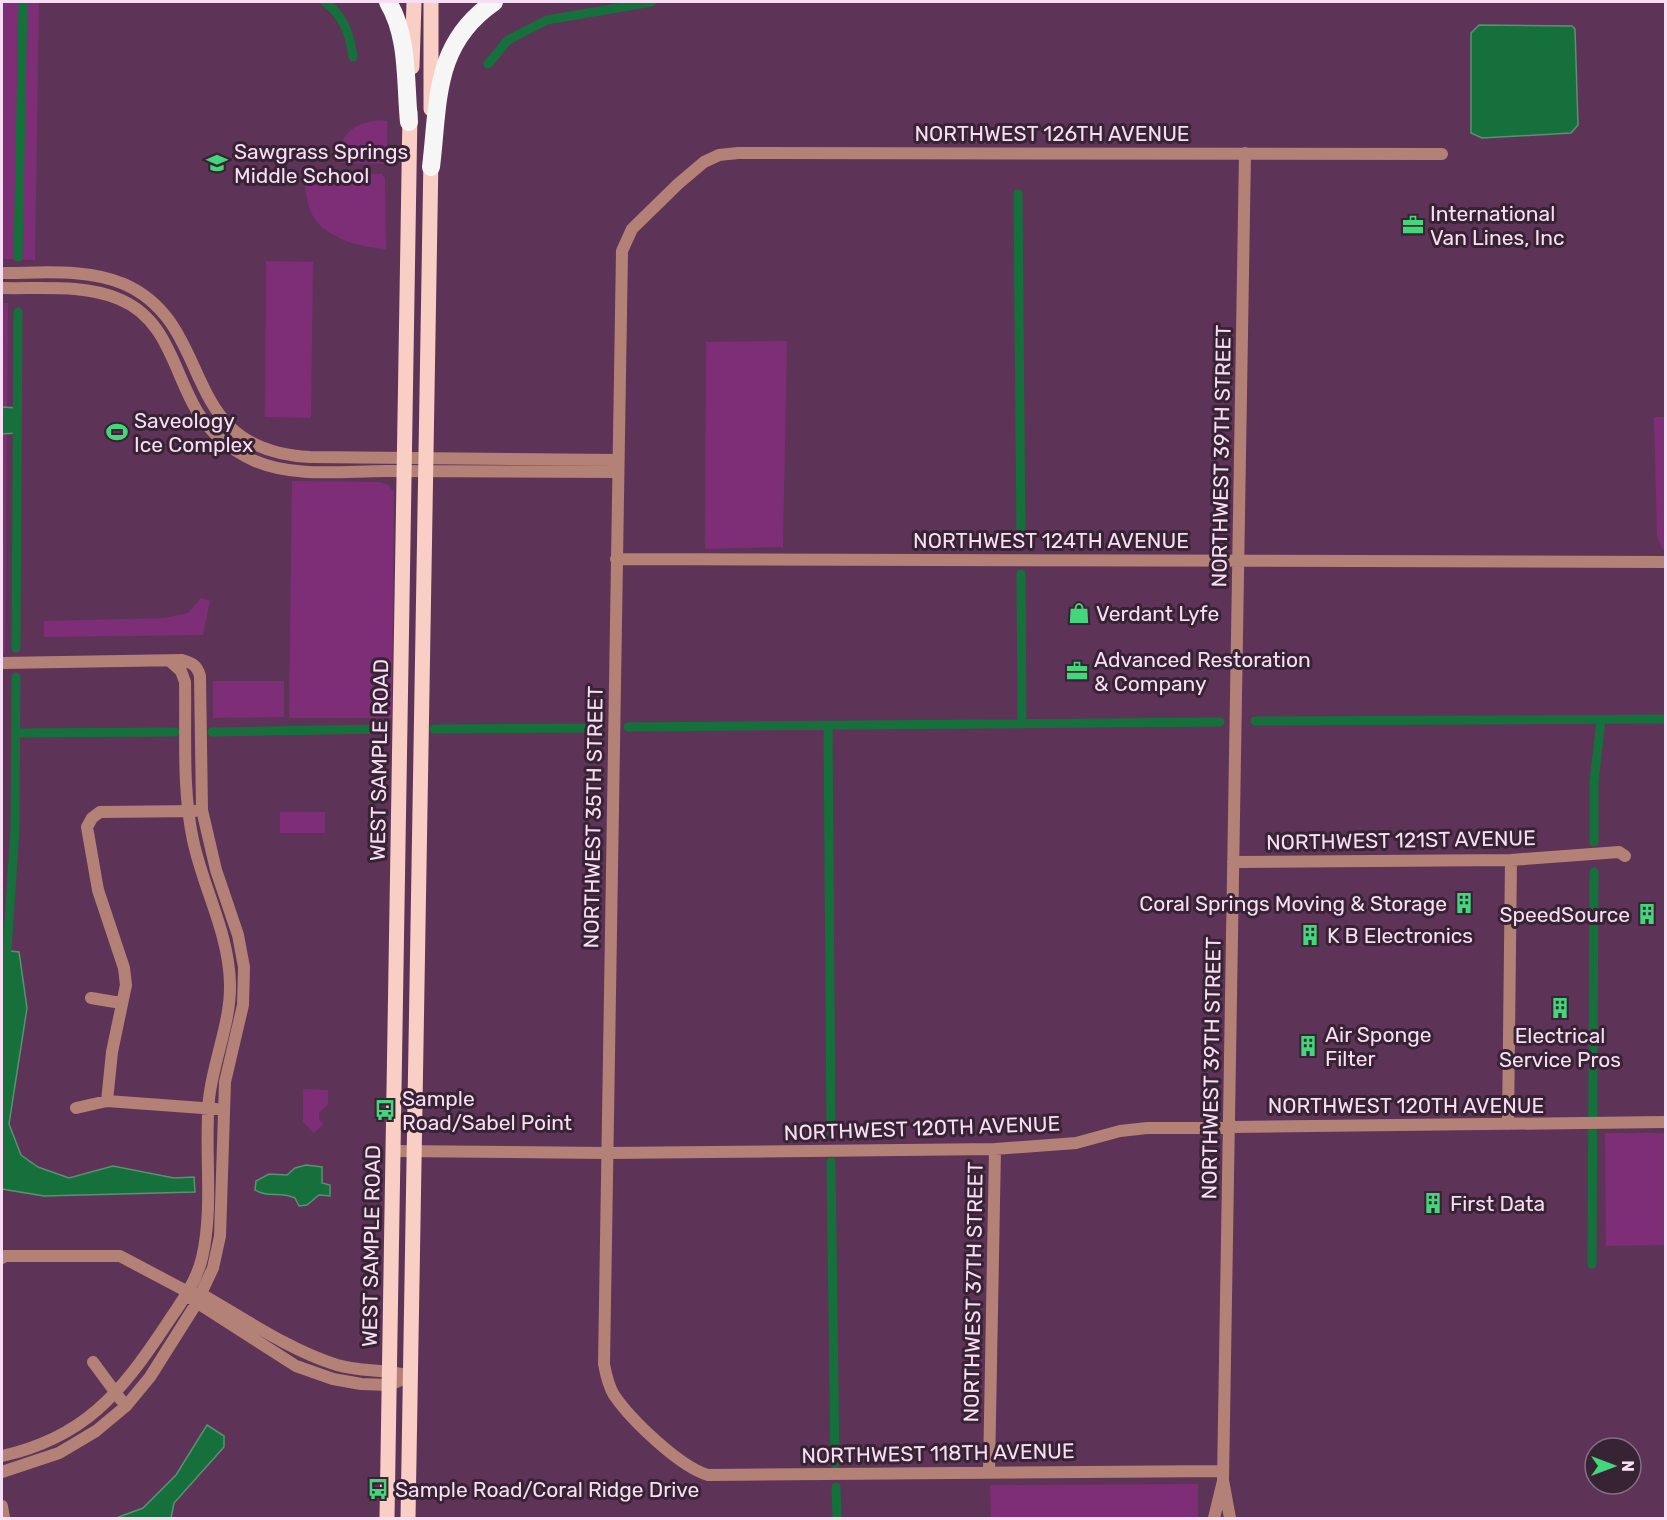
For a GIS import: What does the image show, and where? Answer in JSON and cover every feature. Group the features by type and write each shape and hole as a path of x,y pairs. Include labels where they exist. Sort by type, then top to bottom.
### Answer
{"highway":[{"path":"388,2 399,25 403,44 409,122"},
{"path":"431,167 438,92 445,63 465,28 494,2"}],"main road":[{"name":"WEST SAMPLE ROAD","path":"387,1518 409,122 414,2"},
{"name":"WEST SAMPLE ROAD","path":"408,1518 431,167 431,2"}],"street":[{"name":"NORTHWEST 126TH AVENUE","path":"673,188 704,162 719,155 738,153 1442,154"},
{"name":"NORTHWEST 39TH STREET","path":"1230,1518 1223,1475 1245,153"},
{"name":"NORTHWEST 35TH STREET","path":"662,1445 618,1400 606,1378 607,1153 622,251 632,229 673,188"},
{"path":"2,273 71,273 121,283 153,302 168,318 180,338 206,396 225,422 264,450 293,456 405,465"},
{"path":"117,298 121,283"},
{"path":"2,288 71,289 117,298 144,315 156,328 172,354 196,410 218,436 246,457 276,468 292,470 405,465 618,466"},
{"name":"NORTHWEST 124TH AVENUE","path":"616,559 1665,562"},
{"path":"2,663 170,661 192,663 198,668 202,810 216,870 238,935 244,983 243,1005 225,1082 220,1236 213,1268 199,1299 150,1377 126,1406 96,1431 59,1453 2,1472"},
{"path":"2,1456 54,1439 89,1418 116,1393 138,1369 188,1292 196,1274 205,1238 211,1074 229,1001 230,983 224,937 198,862 188,811 185,682 181,671 170,661"},
{"path":"107,1101 106,1093 126,985 124,968 96,879 87,827 92,818 100,812 202,810"},
{"name":"NORTHWEST 121ST AVENUE","path":"1233,862 1511,860 1569,857"},
{"path":"1508,1124 1511,860"},
{"path":"230,983 244,983"},
{"path":"91,998 121,1003"},
{"path":"76,1107 107,1101 223,1110"},
{"name":"NORTHWEST 120TH AVENUE","path":"393,1151 607,1153 995,1149 1076,1143 1120,1131 1147,1128 1665,1122"},
{"name":"NORTHWEST 37TH STREET","path":"989,1472 995,1149"},
{"path":"2,1258 5,1256 120,1256 188,1292 296,1366 333,1379 411,1376"},
{"path":"93,1362 126,1406"},
{"name":"NORTHWEST 118TH AVENUE","path":"662,1445 694,1472 708,1475 989,1472 1223,1475"},
{"name":"NORTHWEST 39TH STREET","path":"1214,1518 1223,1475"},
{"path":"2,1506 4,1518"}],"shaded area":[{"path":"2,2 39,2 35,260 2,259"},
{"path":"1479,25 1572,26 1575,29 1578,125 1571,133 1482,138 1471,133 1471,33"},
{"path":"379,120 387,121 387,164 339,163 342,144 348,132 361,125"},
{"path":"303,173 382,174 385,178 386,249 353,243 323,228 315,220 310,210"},
{"path":"266,261 313,262 311,418 265,417"},
{"path":"2,303 8,303 5,653 2,653"},
{"path":"787,341 783,547 705,549 706,342"},
{"path":"2,407 18,408 17,433 2,434"},
{"path":"1654,417 1665,417 1665,549 1662,549 1657,536"},
{"path":"292,481 380,482 388,485 394,492 392,718 289,718"},
{"path":"201,598 210,601 203,635 44,637 44,621 164,618 188,613"},
{"path":"213,681 284,681 284,717 213,718"},
{"path":"280,812 325,812 325,833 280,833"},
{"path":"2,950 19,952 27,1008 9,1124 21,1155 38,1167 69,1178 113,1166 174,1178 194,1177 195,1192 44,1196 2,1189"},
{"path":"303,1089 328,1090 328,1104 319,1113 319,1120 324,1124 314,1133 303,1122"},
{"path":"1605,1133 1665,1133 1665,1245 1606,1246"},
{"path":"306,1165 322,1167 322,1183 330,1185 330,1196 319,1195 307,1205 299,1206 295,1198 290,1196 264,1194 255,1190 256,1181 269,1174 287,1175 295,1168"},
{"path":"207,1425 224,1436 224,1447 174,1503 171,1518 116,1518 143,1508 176,1475"},
{"path":"1198,1484 1198,1518 991,1518 990,1485"}],"waterway":[{"path":"18,257 23,2"},
{"path":"325,2 332,7 345,26 353,57"},
{"path":"488,64 508,40 547,20 652,2"},
{"path":"1018,194 1021,544"},
{"path":"16,648 18,312"},
{"path":"1021,574 1022,724"},
{"path":"7,950 15,830 16,677"},
{"path":"1255,721 1666,719"},
{"path":"1594,842 1594,782 1601,720"},
{"path":"628,727 1220,722"},
{"path":"828,726 831,1136"},
{"path":"434,729 597,728"},
{"path":"212,732 382,729"},
{"path":"16,733 175,732"},
{"path":"1592,1264 1594,872"},
{"path":"831,1162 835,1464"},
{"path":"836,1487 837,1518"}],"place":[{"name":"Sawgrass Springs Middle School","path":"217,163"},
{"name":"International Van Lines, Inc","path":"1413,225"},
{"name":"Saveology Ice Complex","path":"117,432"},
{"name":"Verdant Lyfe","path":"1079,613"},
{"name":"Advanced Restoration & Company","path":"1077,671"},
{"name":"Coral Springs Moving & Storage","path":"1464,903"},
{"name":"SpeedSource","path":"1647,914"},
{"name":"K B Electronics","path":"1310,935"},
{"name":"Electrical Service Pros","path":"1560,1008"},
{"name":"Air Sponge Filter","path":"1308,1046"},
{"name":"Sample Road/Sabel Point","path":"385,1110"},
{"name":"First Data","path":"1433,1203"},
{"name":"Sample Road/Coral Ridge Drive","path":"378,1489"}]}
